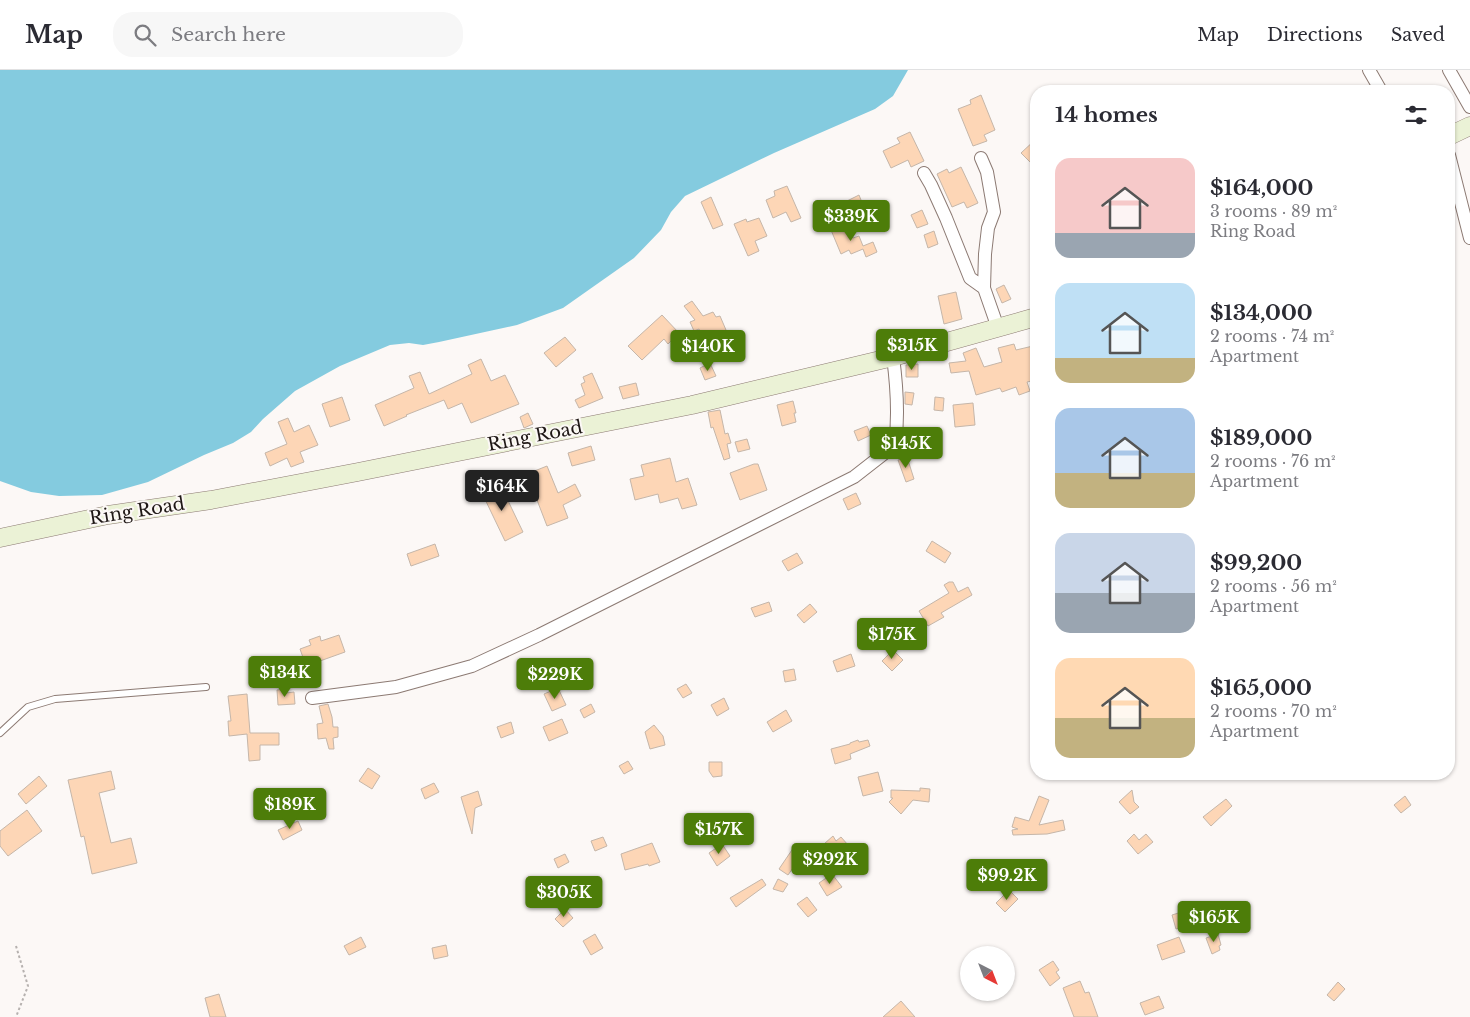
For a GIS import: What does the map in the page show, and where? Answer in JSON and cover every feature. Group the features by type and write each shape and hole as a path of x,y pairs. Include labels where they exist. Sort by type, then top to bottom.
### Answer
{"main road":[{"path":"1455,133 1470,126"},
{"name":"Ring Road","path":"0,538 108,515 211,500 358,472 673,409 893,357 1030,319"}],"street":[{"path":"1369,70 1378,85"},
{"path":"1448,70 1470,107"},
{"path":"981,158 987,172 994,212 987,237 984,288 998,328"},
{"path":"924,173 942,210 970,278 984,288"},
{"path":"1455,179 1470,238"},
{"path":"312,698 396,687 472,666 539,635 854,477 895,445 898,423 898,391 893,357"}],"lane":[{"path":"0,733 28,707 55,700 206,687"}],"path":[{"path":"16,946 28,986 16,1017"}],"water":[{"path":"0,70 908,70 893,96 875,109 774,153 685,196 671,212 661,230 634,258 563,308 517,325 439,342 423,345 409,343 390,345 340,366 295,391 251,432 233,443 148,482 102,495 59,496 31,492 0,481"}],"building":[{"path":"981,95 995,130 984,135 987,141 973,146 958,109 971,104 970,100"},
{"path":"910,132 924,161 911,167 908,160 891,168 883,151 900,143 897,138"},
{"path":"1030,145 1030,162 1021,153"},
{"path":"961,167 978,203 967,208 964,202 952,207 937,174 947,169 949,173"},
{"path":"787,186 801,218 791,222 786,212 773,218 766,200 775,196 774,191"},
{"path":"859,195 863,205 848,213 843,203"},
{"path":"711,197 723,225 713,229 701,202"},
{"path":"922,210 928,224 917,228 911,215"},
{"path":"759,218 767,236 755,241 759,251 748,256 734,224 746,219 747,222"},
{"path":"847,223 853,238 859,236 863,246 873,242 877,252 866,257 863,249 851,254 849,250 841,254 831,230"},
{"path":"934,231 938,244 928,248 924,235"},
{"path":"1004,285 1011,299 1002,303 996,289"},
{"path":"956,292 962,319 944,324 938,296"},
{"path":"692,301 703,316 713,312 716,317 720,316 726,330 710,340 706,335 702,336 699,329 694,331 690,322 695,320 684,306"},
{"path":"662,315 679,333 668,344 664,339 642,360 628,346"},
{"path":"565,337 576,350 556,367 544,353"},
{"path":"1014,344 1016,350 1030,347 1030,381 1027,382 1030,391 1019,395 1016,387 1002,392 1000,388 976,395 969,371 951,373 949,363 966,361 963,353 976,348 984,367 1002,362 998,348"},
{"path":"481,359 491,381 505,375 519,404 471,423 462,403 448,409 444,400 384,426 375,405 414,388 409,376 420,372 429,394 472,374 468,365"},
{"path":"710,363 716,376 705,380 700,368"},
{"path":"918,364 918,377 906,377 906,365"},
{"path":"592,373 603,398 579,408 575,400 585,395 581,384 585,382 583,377"},
{"path":"636,383 639,395 623,399 619,387"},
{"path":"905,392 914,393 912,405 905,404"},
{"path":"342,397 350,420 330,427 322,404"},
{"path":"935,397 944,398 943,411 934,410"},
{"path":"793,401 796,422 782,426 777,405"},
{"path":"973,403 975,425 955,427 953,405"},
{"path":"720,410 725,434 728,433 731,443 727,444 730,458 724,460 713,427 711,428 708,412"},
{"path":"528,413 533,424 524,428 520,417"},
{"path":"288,418 294,432 309,425 318,445 300,452 304,462 291,467 287,458 270,466 265,453 287,444 278,422"},
{"path":"867,426 871,435 858,441 854,431"},
{"path":"747,439 750,449 738,452 735,442"},
{"path":"591,446 595,460 572,466 568,453"},
{"path":"907,457 914,479 906,482 898,460"},
{"path":"670,458 676,482 688,478 697,505 682,509 678,498 660,503 658,494 635,500 630,479 644,476 641,465"},
{"path":"758,464 767,490 740,500 730,473"},
{"path":"547,466 558,493 575,484 581,496 563,505 568,518 547,526 527,474"},
{"path":"500,484 523,532 505,541 482,493"},
{"path":"856,493 861,504 848,510 843,499"},
{"path":"932,541 951,553 945,563 926,551"},
{"path":"435,544 439,556 411,566 407,554"},
{"path":"797,553 803,563 788,571 782,561"},
{"path":"953,582 958,592 968,587 972,595 941,613 944,617 928,626 919,611 949,593 944,585"},
{"path":"769,602 772,611 755,617 751,608"},
{"path":"810,604 817,612 804,623 797,615"},
{"path":"339,635 345,652 306,666 300,649 311,645 309,640 320,636 321,641"},
{"path":"893,650 903,660 892,671 882,661"},
{"path":"851,654 855,666 837,672 833,661"},
{"path":"572,661 578,669 566,676 561,668"},
{"path":"794,669 796,680 785,682 783,671"},
{"path":"686,684 692,693 683,698 677,689"},
{"path":"558,688 566,705 552,711 544,694"},
{"path":"286,689 286,693 294,692 295,704 278,705 277,690"},
{"path":"247,694 250,733 279,733 279,745 260,745 260,760 249,761 247,734 229,736 228,721 231,721 228,696"},
{"path":"724,698 729,709 717,716 711,705"},
{"path":"328,704 333,727 338,727 338,737 333,738 334,749 329,749 326,738 318,739 317,724 323,723 319,706"},
{"path":"591,704 595,712 584,718 580,710"},
{"path":"786,710 792,721 773,732 767,722"},
{"path":"562,719 568,733 549,741 543,727"},
{"path":"511,722 514,733 501,738 497,727"},
{"path":"654,725 663,736 665,745 650,749 645,732"},
{"path":"858,740 859,742 868,740 870,746 850,754 851,759 835,764 831,749"},
{"path":"628,761 633,769 624,774 619,766"},
{"path":"709,762 722,762 722,776 713,777 709,771"},
{"path":"368,768 380,776 372,789 359,781"},
{"path":"111,771 115,789 99,793 111,843 131,838 137,863 92,874 84,836 81,837 68,780"},
{"path":"878,772 883,791 863,796 858,777"},
{"path":"39,776 47,786 26,804 18,794"},
{"path":"434,783 439,792 425,799 421,789"},
{"path":"920,788 930,789 929,802 913,800 901,814 889,802 893,798 891,798 891,790 920,791"},
{"path":"1132,790 1134,802 1139,807 1130,814 1119,802"},
{"path":"478,791 482,805 475,808 472,834 461,797"},
{"path":"1039,796 1049,800 1039,825 1063,820 1065,830 1047,834 1013,835 1012,830 1018,829 1012,827 1015,817 1029,821"},
{"path":"1405,796 1411,805 1401,813 1394,805"},
{"path":"1226,799 1232,806 1211,826 1203,817"},
{"path":"27,810 42,831 8,856 0,846 0,831"},
{"path":"711,816 712,827 690,831 687,821"},
{"path":"725,816 729,826 716,830 713,820"},
{"path":"298,821 302,830 283,840 278,830"},
{"path":"1134,834 1139,840 1146,834 1153,842 1138,854 1127,841"},
{"path":"833,836 836,841 841,837 848,845 835,856 824,844"},
{"path":"603,837 607,846 595,851 591,841"},
{"path":"652,843 660,862 625,870 621,854"},
{"path":"722,844 730,856 717,866 709,853"},
{"path":"796,844 805,851 788,875 779,869"},
{"path":"565,854 569,862 558,868 554,859"},
{"path":"832,874 842,887 827,896 819,883"},
{"path":"762,879 766,885 736,907 730,898"},
{"path":"778,879 788,884 783,892 773,889"},
{"path":"1009,890 1018,899 1005,912 996,903"},
{"path":"807,897 817,910 808,917 797,904"},
{"path":"565,909 573,918 563,927 555,919"},
{"path":"1188,910 1192,925 1176,929 1172,915"},
{"path":"595,934 603,948 591,955 583,941"},
{"path":"1218,934 1221,945 1219,946 1220,950 1212,954 1206,938"},
{"path":"361,937 366,947 349,955 344,946"},
{"path":"1179,937 1185,952 1162,960 1157,945"},
{"path":"446,945 448,956 434,959 432,948"},
{"path":"1053,961 1059,970 1056,972 1060,978 1050,986 1039,970"},
{"path":"1080,981 1085,993 1089,992 1098,1017 1074,1017 1063,988"},
{"path":"1338,982 1345,989 1334,1001 1327,995"},
{"path":"219,994 226,1017 210,1017 205,998"},
{"path":"1159,996 1164,1008 1145,1015 1140,1003"},
{"path":"901,1001 915,1017 883,1017"}]}
